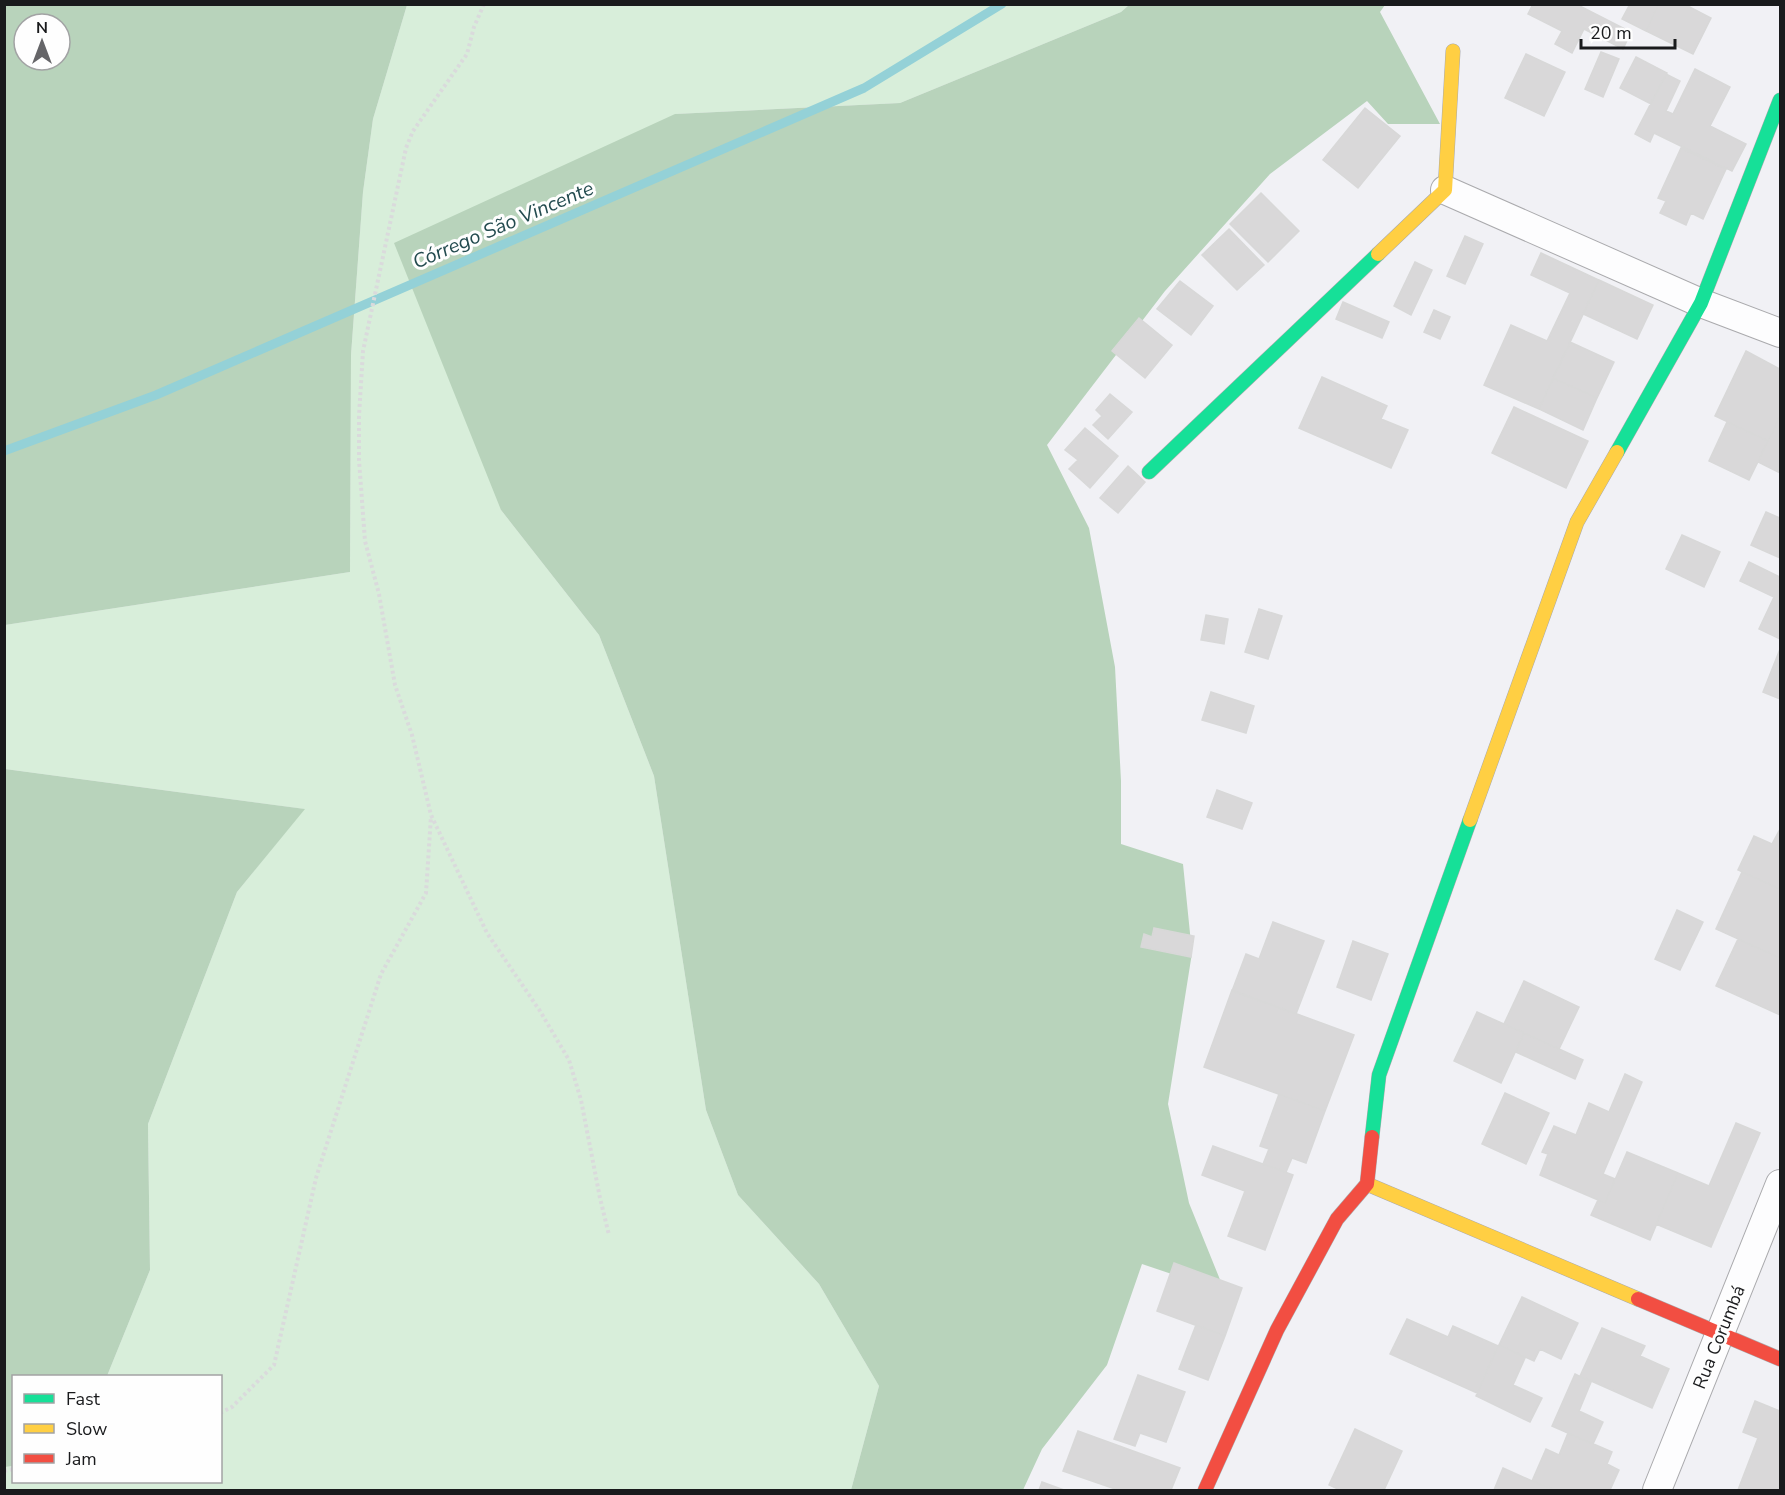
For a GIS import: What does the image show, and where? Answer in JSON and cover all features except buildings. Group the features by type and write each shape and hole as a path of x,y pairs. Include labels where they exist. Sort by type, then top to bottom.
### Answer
{"street":[{"path":"1149,472 1445,190 1453,51"},
{"path":"1205,1491 1277,1330 1337,1219 1367,1184 1379,1076 1577,522 1701,303 1780,100"},
{"path":"1445,190 1701,303 1780,333"},
{"path":"1367,1184 1780,1359"},
{"name":"Rua Corumbá","path":"1657,1491 1780,1184"}],"path":[{"path":"484,4 474,27 467,54 413,131 406,148 363,351 359,460 364,541 379,594 395,684 412,735 432,815 487,933 540,1011 569,1060 581,1100 609,1235"},
{"path":"222,1412 232,1407 274,1365 316,1178 359,1042 381,974 426,893 432,815"}],"green space":[{"path":"5,4 407,5 373,119 363,192 351,355 350,572 5,625"},
{"path":"407,5 1129,5 1121,12 900,103 675,114 501,510 599,635 654,776 706,1110 738,1195 819,1284 879,1386 851,1490 5,1490 5,1467 12,1466 12,1483 222,1483 222,1375 107,1375 150,1270 148,1124 237,892 304,809 5,769 5,625 350,572 351,355 363,192 373,119"},
{"path":"1129,5 1385,5 1380,12 1440,124 1388,124 1367,101 1270,174 1165,291 1047,445 1089,528 1115,667 1121,781 1121,844 1183,864 1192,953 1168,1104 1189,1203 1225,1292 1142,1264 1107,1365 1042,1449 1023,1490 851,1490 879,1386 819,1284 738,1195 706,1110 654,776 599,635 501,510 394,243 675,114 900,103 1121,12"},
{"path":"5,769 305,809 237,892 148,1124 150,1270 107,1375 12,1375 12,1466 5,1467"}],"waterway":[{"name":"Córrego São Vincente","path":"4,451 156,395 864,88 1002,4"}],"traffic: fast":[{"path":"1617,452 1701,303 1780,100"},
{"path":"1149,472 1378,254"},
{"path":"1372,1137 1379,1075 1470,820"}],"traffic: slow":[{"path":"1378,254 1445,190 1453,51"},
{"path":"1470,820 1577,522 1617,452"},
{"path":"1367,1184 1638,1299"}],"traffic: jam":[{"path":"1205,1490 1277,1330 1337,1219 1367,1184 1372,1137"},
{"path":"1638,1299 1780,1359"}]}
